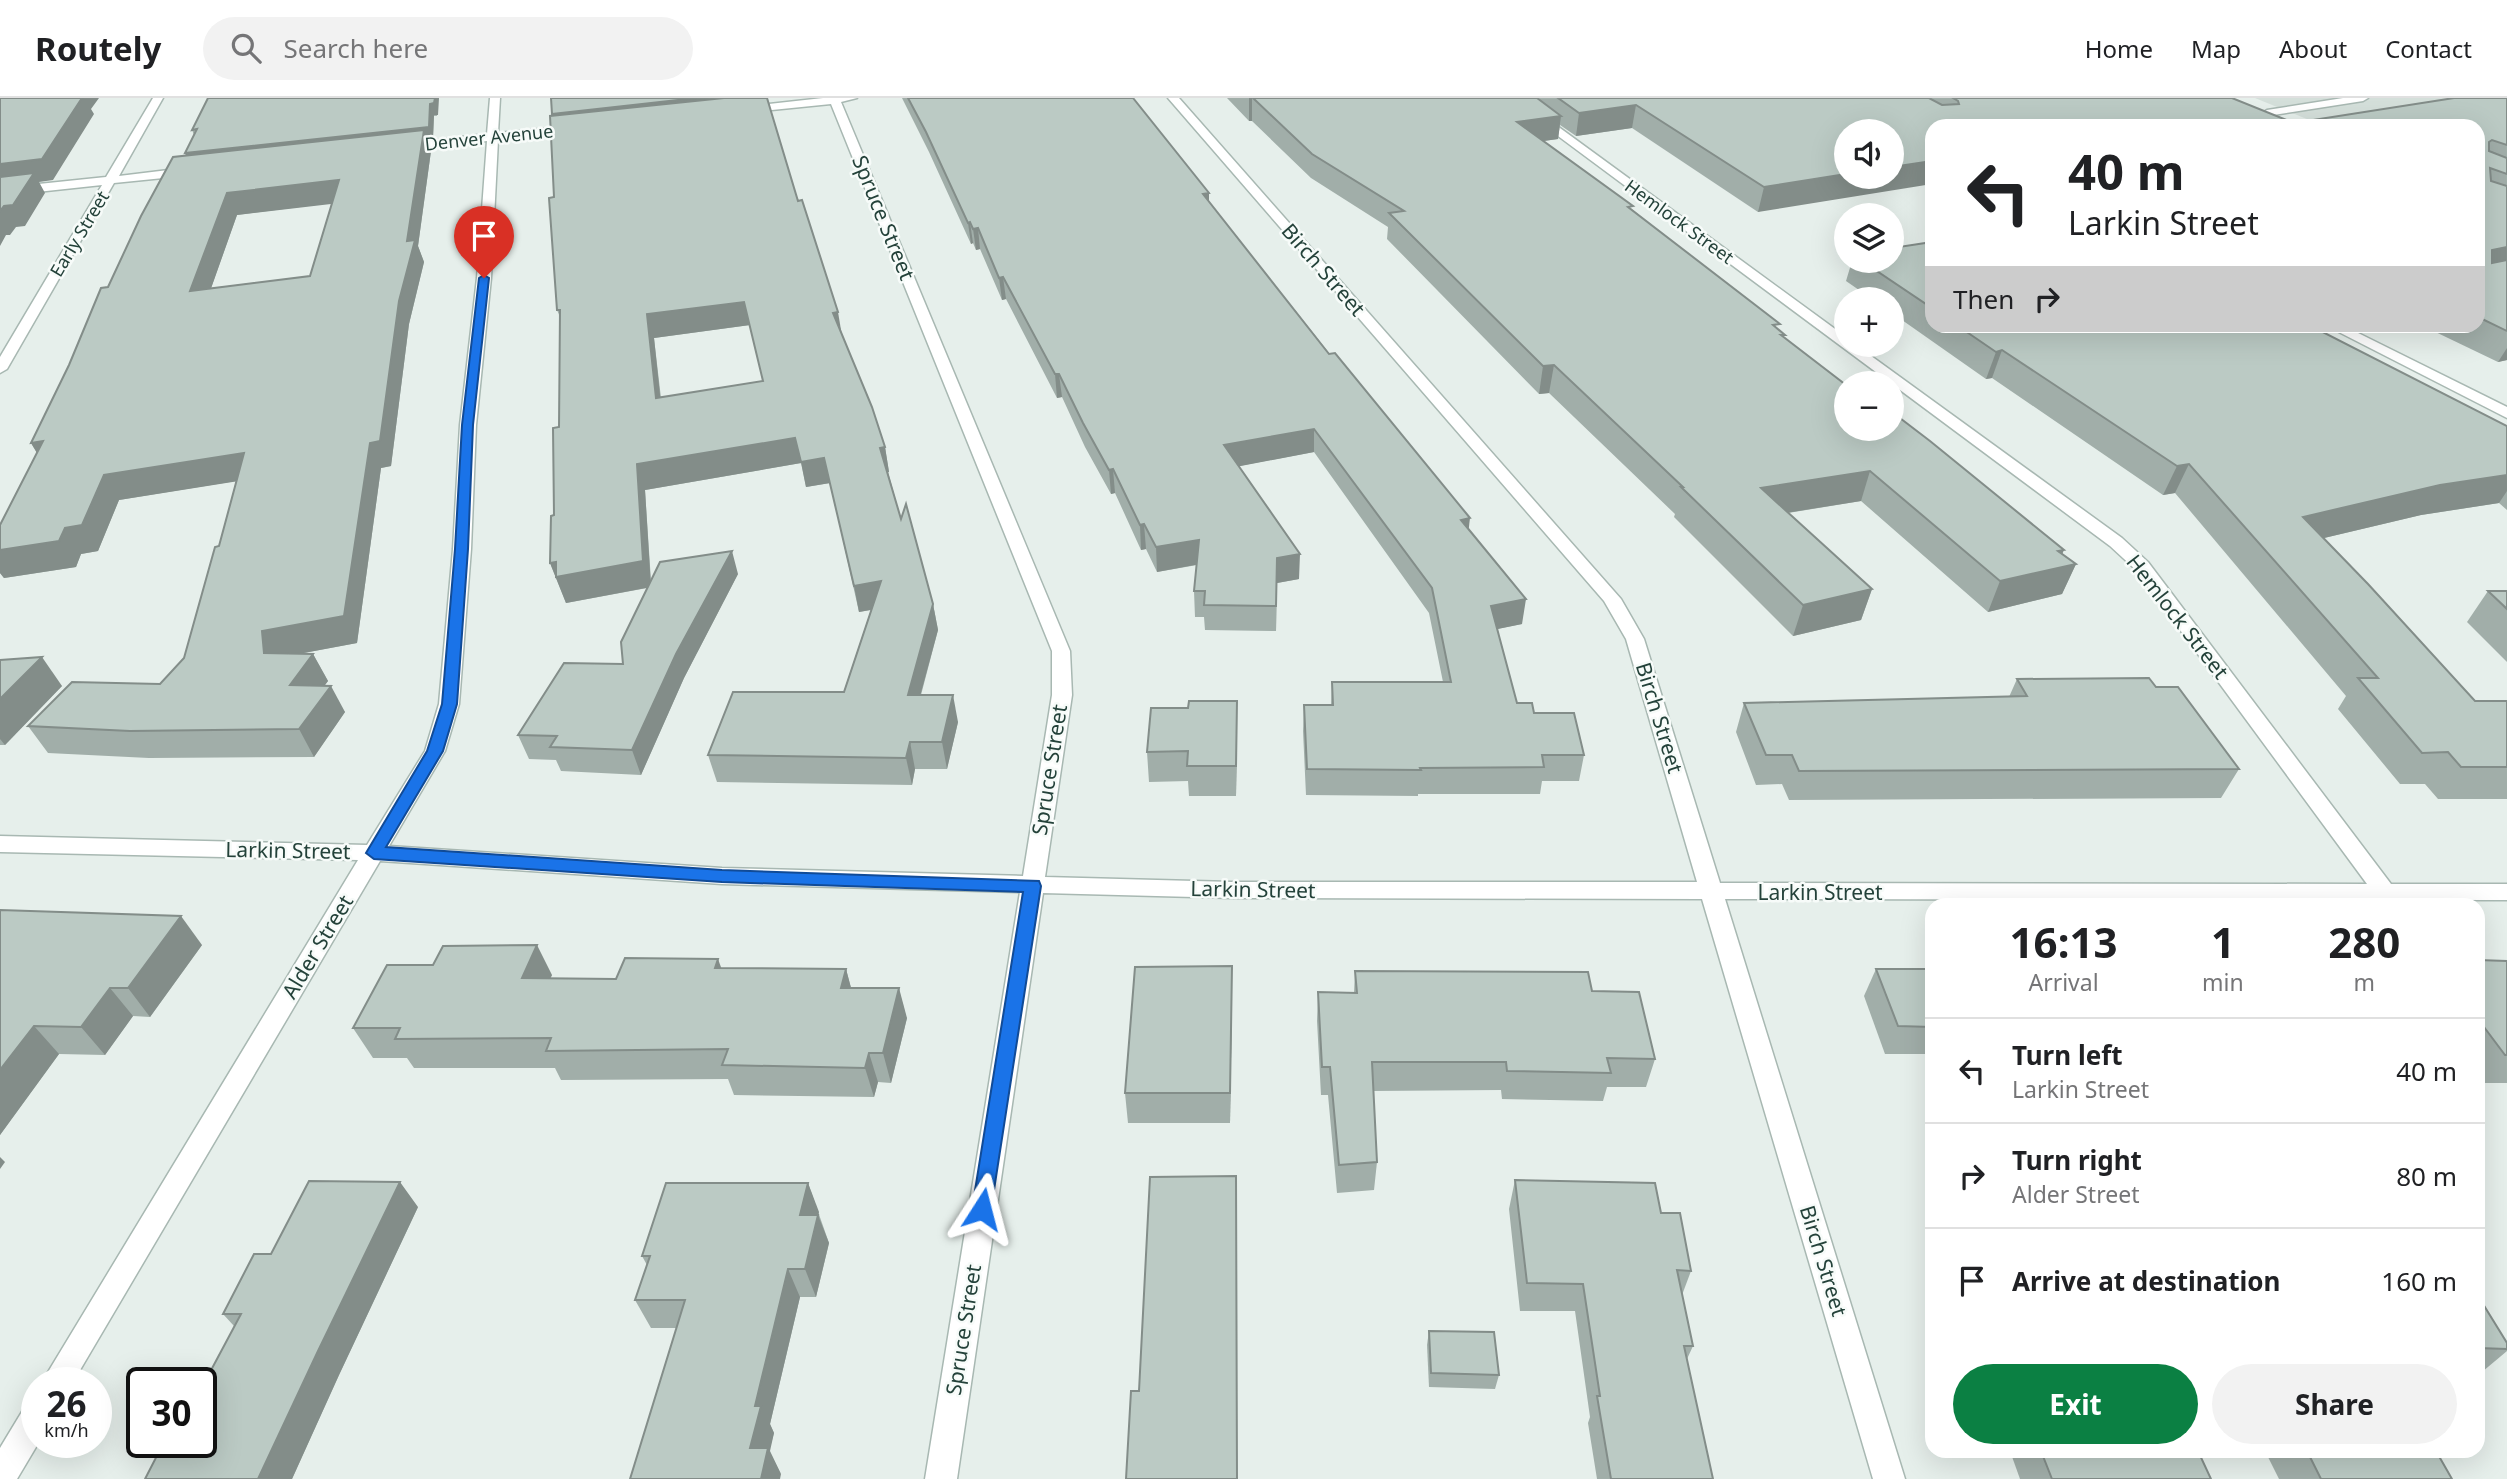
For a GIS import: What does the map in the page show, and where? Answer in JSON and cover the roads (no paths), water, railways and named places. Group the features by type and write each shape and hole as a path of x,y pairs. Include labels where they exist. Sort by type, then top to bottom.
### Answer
{"street":[{"name":"Early Street","path":"0,369 113,180 158,98"},
{"name":"Alder Street","path":"66,1367 435,751 449,704 462,549 468,425 484,278 495,98"},
{"name":"Birch Street","path":"1173,98 1612,599 1635,639 1889,1479"},
{"name":"Hemlock Street","path":"1513,98 1834,334"},
{"path":"2267,113 2327,100 2363,98"},
{"path":"727,112 841,99"},
{"name":"Spruce Street","path":"841,99 1061,651 1062,695 940,1479"},
{"path":"2327,100 2355,114"},
{"path":"2255,108 2284,119"},
{"name":"Denver Avenue","path":"392,148 592,126"},
{"path":"0,192 202,170"},
{"path":"2348,333 2507,413"},
{"name":"Hemlock Street","path":"1865,357 2116,542 2142,566 2386,893"},
{"name":"Larkin Street","path":"0,844 374,853 722,876 1245,891 2507,892"},
{"path":"0,1477 21,1442"}]}
